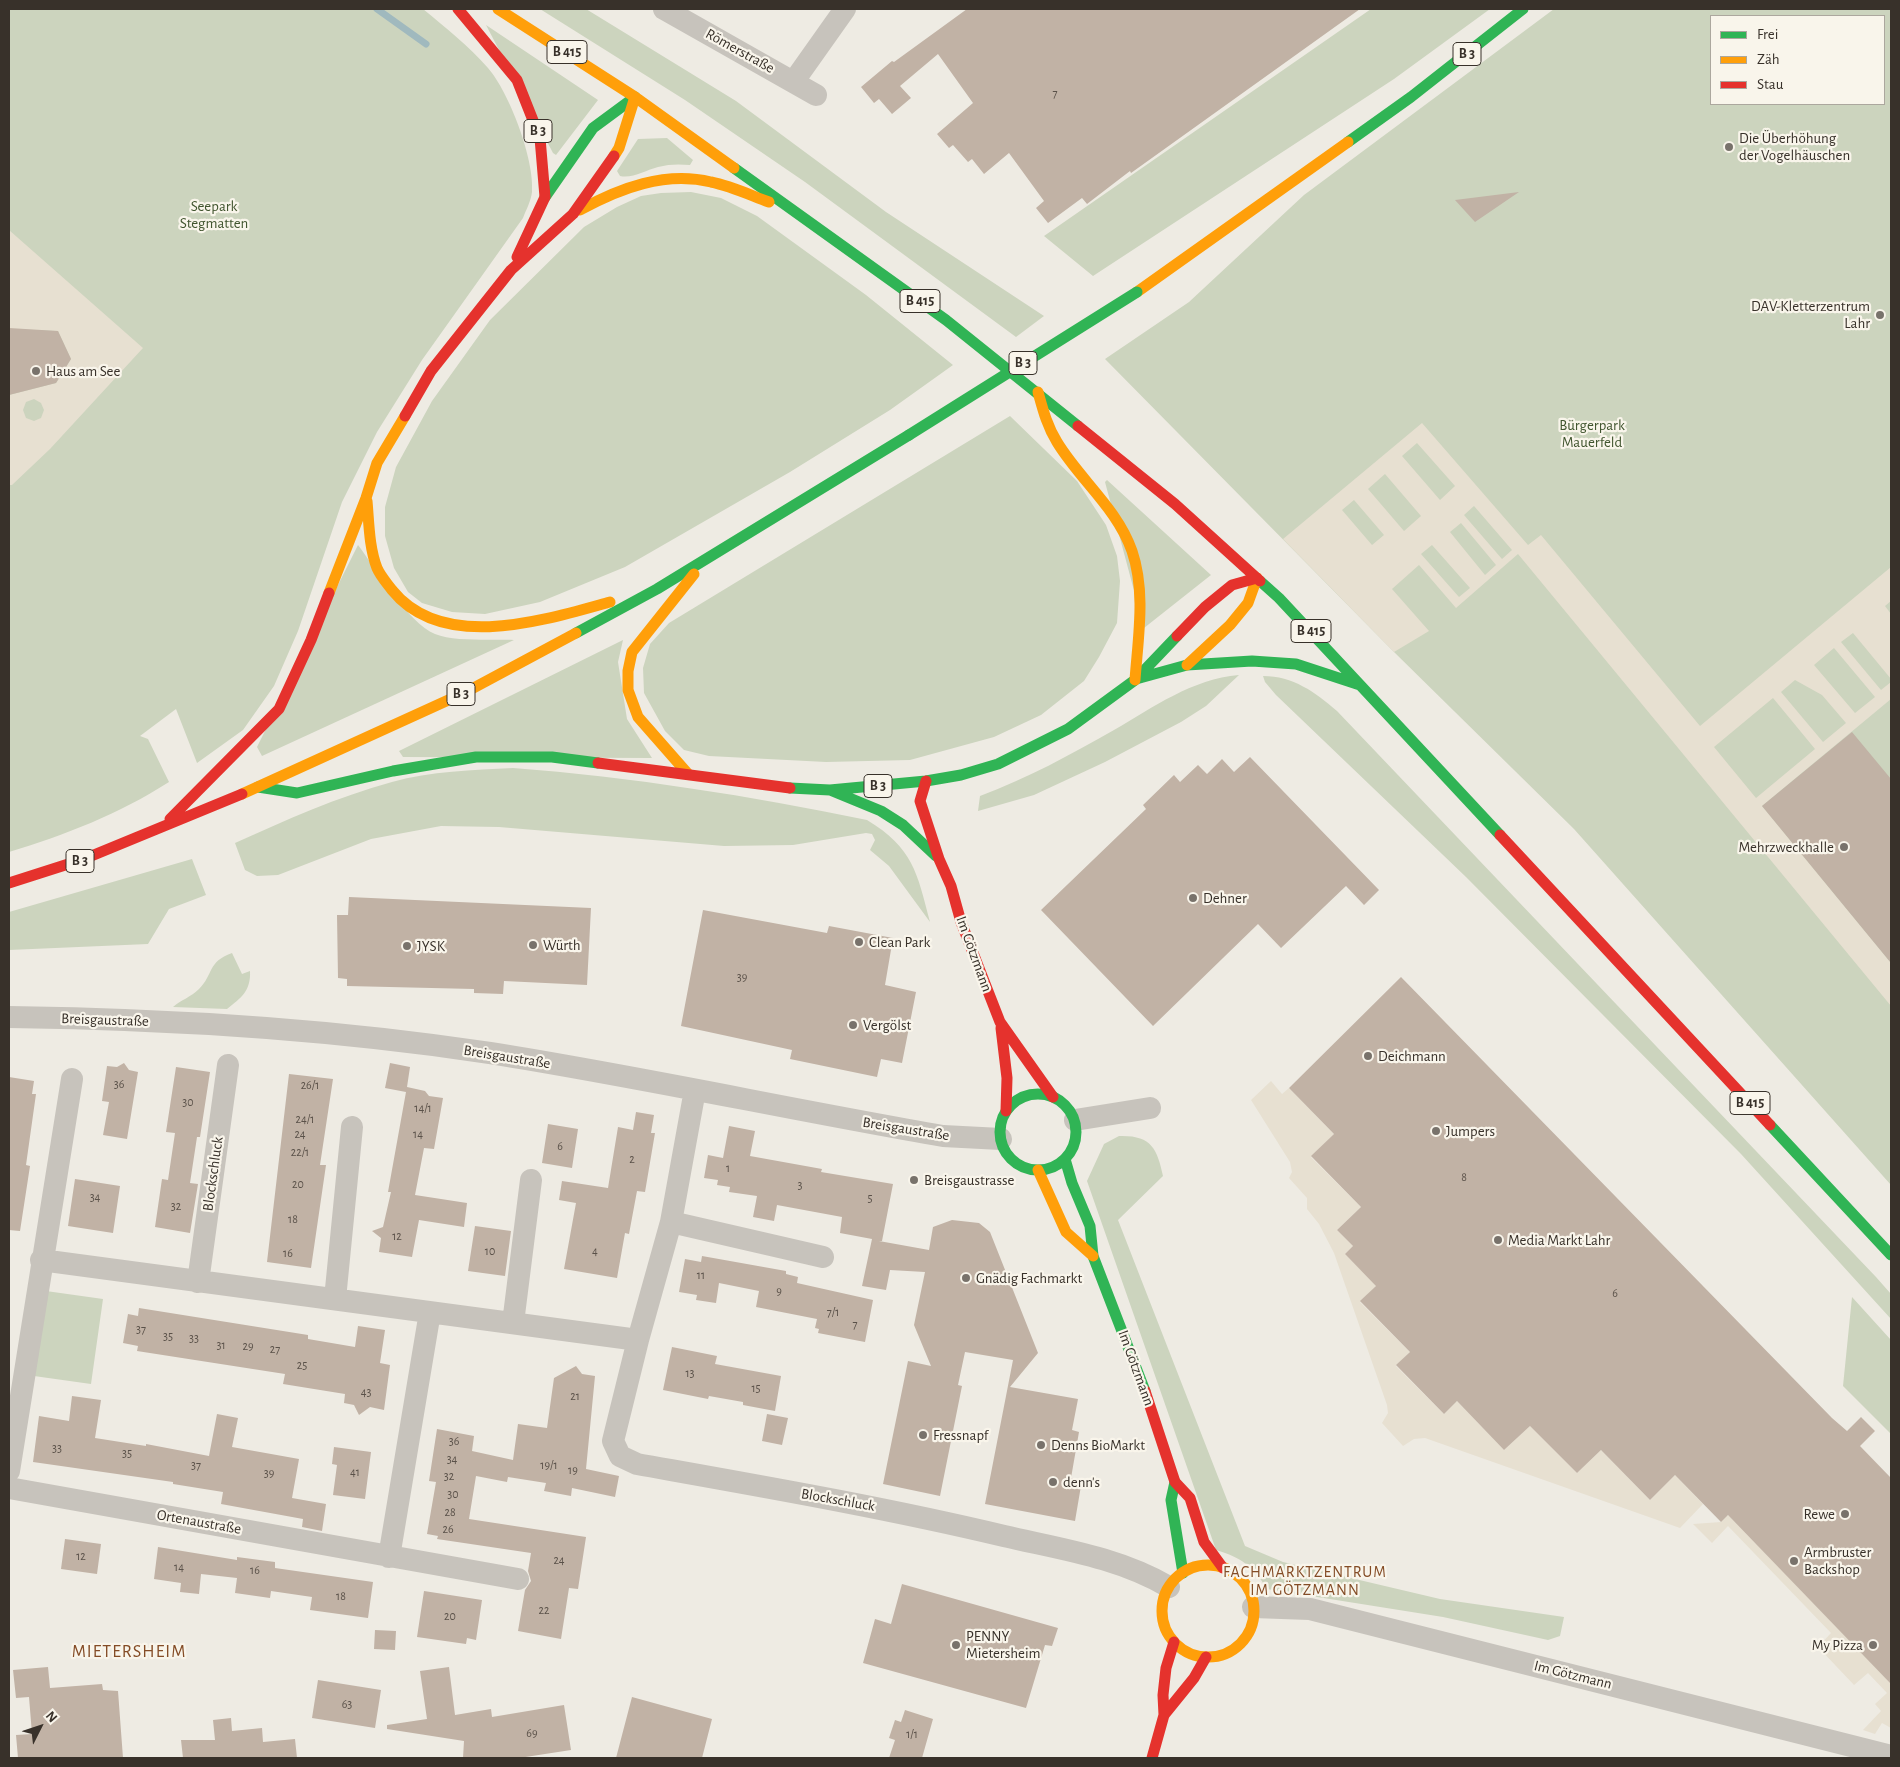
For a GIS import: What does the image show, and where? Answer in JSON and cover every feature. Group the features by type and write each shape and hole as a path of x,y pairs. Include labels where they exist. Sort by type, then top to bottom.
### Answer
{"main road":[{"name":"B 3","path":"458,9 517,80 540,138 545,197"},
{"name":"B 415","path":"498,9 635,97 801,214 946,320 1175,504 1257,578 1362,686 1891,1255"},
{"name":"B 3","path":"9,882 84,859 258,787 466,692 657,589 909,435 1137,292 1411,97 1523,9"},
{"name":"B 3","path":"511,270 545,197 593,128 635,97"},
{"name":"B 3","path":"573,214 619,148 635,97"},
{"name":"B 3","path":"162,828 279,709 311,640 366,498 377,463 431,371 511,270 573,214 610,192 652,179 704,180 801,214"},
{"name":"B 3","path":"1038,392 1048,425 1069,457 1108,507 1133,552 1138,582 1135,680"},
{"name":"B 3","path":"366,498 372,550 381,575 404,605 441,623 486,628 535,622 657,589"},
{"name":"B 3","path":"688,774 638,717 628,690 628,671 632,652 705,561"},
{"name":"B 3","path":"1187,665 1230,625 1248,603 1257,578"},
{"name":"B 3","path":"258,787 297,793 393,771 476,757 552,757 792,788 830,790 926,781 961,775 998,764 1068,730 1135,680 1205,607 1232,585 1257,578"},
{"name":"B 3","path":"1135,680 1187,665 1252,661 1296,664 1362,686"},
{"path":"926,781 933,794"},
{"path":"926,781 920,801 939,859"},
{"name":"B 3","path":"830,790 881,811 903,825 939,859 951,886"},
{"path":"945,840 951,886"},
{"name":"Im Götzmann","path":"951,886 961,922 1000,1022 1032,1070 1053,1097 1070,1110 1075,1120"},
{"name":"Im Götzmann","path":"1000,1022 1006,1078 1006,1111 1002,1120 1001,1139"},
{"path":"1006,1111 1022,1097 1038,1094 1053,1097"},
{"path":"1001,1139 1006,1151 1014,1161 1025,1168 1038,1170 1052,1167 1065,1159 1076,1141 1075,1120"},
{"name":"Im Götzmann","path":"1065,1159 1072,1184 1090,1226 1093,1256 1134,1359 1175,1482 1190,1498 1204,1542 1223,1568 1234,1574 1244,1583 1250,1595 1253,1608"},
{"name":"Im Götzmann","path":"1038,1170 1066,1232 1093,1256"},
{"path":"1879,1242 1891,1265"},
{"name":"Im Götzmann","path":"1174,1642 1166,1630 1162,1615 1163,1600 1176,1580 1171,1500 1175,1482"},
{"path":"1176,1580 1202,1566 1223,1568"},
{"path":"1152,1758 1164,1715 1163,1695 1166,1668 1174,1642 1194,1655 1218,1656 1230,1652 1241,1643 1248,1633 1253,1620 1253,1608"},
{"path":"1164,1715 1194,1678 1206,1657"}],"street":[{"name":"Römerstraße","path":"664,9 816,94"},
{"path":"794,81 845,9"},
{"name":"Breisgaustraße","path":"9,1017 84,1018 281,1027 490,1053 943,1136 1001,1139"},
{"name":"Blockschluck","path":"198,1282 228,1065"},
{"path":"9,1472 72,1079"},
{"name":"Blockschluck","path":"695,1090 671,1222 638,1340 613,1441 620,1456 637,1464 877,1506 1112,1561 1143,1572 1176,1580"},
{"path":"1075,1120 1150,1108"},
{"path":"335,1299 352,1127"},
{"path":"513,1323 531,1180"},
{"path":"671,1222 824,1257"},
{"path":"42,1260 638,1340"},
{"path":"389,1556 430,1312"},
{"name":"Ortenaustraße","path":"9,1488 518,1579"},
{"name":"Im Götzmann","path":"1253,1608 1310,1609 1891,1756"}],"green space":[{"name":"Seepark Stegmatten","path":"9,9 423,9 473,52 496,79 512,109 525,145 532,178 532,192 523,218 422,360 377,432 342,502 298,631 274,686 243,730 197,763 176,709 140,736 148,739 169,782 131,804 91,823 9,852"},
{"path":"540,9 586,9 736,101 886,212 1044,316 1016,337 805,182 685,100"},
{"path":"1371,9 1490,9 1394,79 1093,276 1044,236"},
{"name":"Bürgerpark Mauerfeld","path":"1554,9 1891,9 1891,1185 1574,829 1394,652 1105,359 1189,302 1304,195"},
{"path":"486,25 598,100 556,155 553,153"},
{"path":"667,138 693,160 690,165 666,165 634,175 620,176 617,171 638,139"},
{"path":"691,192 721,198 757,216 866,295 953,365 890,410 790,472 625,567 540,602 485,614 452,612 422,603 408,592 394,568 385,536 385,507 396,467 432,401 490,320 584,227 617,207 641,196"},
{"path":"1010,416 1077,481 1106,525 1117,556 1120,581 1117,623 1084,681 1041,715 994,737 910,760 826,762 709,756 684,750 665,731 644,693 643,668 650,644 669,623"},
{"path":"1107,480 1211,575 1144,628 1105,482"},
{"path":"358,545 383,581 414,619 425,628 443,637 474,640 514,640 262,756 257,747"},
{"path":"623,640 618,662 627,719 652,758 403,757 399,751"},
{"path":"1239,675 1206,706 1181,722 1105,762 1034,795 978,811 980,796 1048,766 1174,695 1205,682"},
{"path":"1263,676 1284,679 1303,686 1337,711 1876,1277 1891,1294 1891,1319 1741,1154 1466,877 1276,695 1265,682"},
{"path":"513,768 691,788 867,820 882,830 904,851 916,875 930,922 889,866 870,850 875,840 872,834 866,833 793,845 724,846 499,827 441,826 371,839 278,875 257,876 245,870 235,843 332,802 392,782 437,773"},
{"path":"192,859 206,895 169,909 148,944 9,950 9,912"},
{"path":"232,953 242,974 250,971 247,989 237,1001 227,1009 173,1007 204,984 218,960"},
{"path":"1119,1136 1139,1138 1151,1145 1161,1166 1163,1176 1118,1220 1245,1546 1283,1562 1440,1599 1564,1617 1560,1636 1548,1640 1443,1617 1267,1589 1257,1574 1246,1564 1233,1556 1216,1550 1087,1181 1104,1144"},
{"path":"46,1291 103,1299 91,1384 34,1376"},
{"path":"1852,1297 1891,1340 1891,1434 1843,1386"}],"shaded area":[{"path":"9,230 143,348 50,449 12,485 9,485 9,395 56,383 71,359 58,331 9,329","holes":["34,399 41,403 44,410 41,418 34,421 26,418 23,410 26,402"]},
{"path":"1422,423 1528,545 1541,535 1700,726 1891,567 1891,601 1885,606 1891,614 1891,679 1853,633 1841,642 1881,690 1891,682 1891,699 1762,806 1891,963 1891,1006 1518,554 1456,608 1419,565 1392,589 1429,631 1394,652 1283,539","holes":["1417,443 1455,486 1440,500 1402,456","1385,474 1421,516 1404,531 1368,489","1354,500 1384,535 1372,545 1342,510","1474,506 1512,550 1502,559 1464,515","1461,523 1496,565 1485,575 1450,532","1432,545 1470,588 1459,597 1421,554","1834,648 1875,697 1855,713 1814,665","1795,680 1822,695 1846,723 1823,742 1781,692","1773,698 1815,749 1756,798 1714,747"]},
{"path":"1271,1081 1282,1094 1289,1088 1334,1134 1311,1157 1361,1207 1337,1230 1353,1246 1345,1254 1361,1270 1384,1278 1360,1302 1410,1352 1396,1366 1444,1414 1457,1401 1504,1450 1530,1426 1577,1473 1601,1450 1650,1500 1675,1475 1703,1504 1680,1528 1425,1438 1414,1439 1403,1446 1382,1423 1388,1413 1387,1405 1334,1253 1319,1224 1307,1209 1307,1198 1289,1178 1292,1172 1290,1162 1251,1100"},
{"path":"1728,1515 1891,1683 1891,1728 1882,1723 1875,1734 1863,1730 1881,1711 1875,1704 1887,1693 1868,1673 1854,1685 1818,1647 1831,1633 1728,1526 1712,1543 1693,1524 1721,1522"}],"building":[{"path":"967,9 1360,9 1131,173 1130,171 1087,204 1082,198 1048,223 1036,208 1044,201 1009,153 984,174 972,159 968,162 953,145 949,148 937,134 973,103 938,54 900,86 911,98 892,114 879,99 874,103 861,87 892,61 894,62"},
{"path":"1519,192 1475,222 1455,200"},
{"name":"Haus am See","path":"9,328 58,331 71,359 56,383 9,395"},
{"name":"Mehrzweckhalle","path":"1852,732 1891,779 1891,963 1762,806"},
{"name":"Dehner","path":"1250,757 1379,890 1364,905 1346,886 1281,948 1258,924 1153,1026 1041,910 1146,809 1143,805 1174,775 1180,782 1198,765 1207,774 1222,759 1234,772"},
{"path":"349,897 591,908 587,985 504,981 503,994 474,993 474,989 347,986 347,979 338,978 337,915 348,915"},
{"path":"703,910 827,933 829,926 893,938 885,985 916,992 902,1063 881,1059 877,1077 790,1059 792,1050 681,1026"},
{"path":"1401,977 1832,1418 1847,1431 1861,1417 1875,1431 1860,1446 1891,1478 1891,1684 1728,1515 1721,1522 1675,1475 1650,1500 1601,1450 1577,1473 1530,1426 1504,1450 1457,1401 1444,1414 1396,1365 1410,1352 1360,1301 1376,1286 1345,1254 1353,1246 1337,1230 1361,1207 1311,1156 1334,1134 1289,1088"},
{"path":"124,1063 129,1070 138,1072 127,1139 103,1135 109,1102 102,1101 107,1066 117,1067"},
{"path":"390,1063 410,1067 407,1087 425,1091 429,1096 443,1098 434,1149 424,1148 415,1195 467,1203 464,1227 419,1220 412,1257 379,1252 381,1238 372,1231 383,1227 391,1192 388,1192 406,1092 385,1088"},
{"path":"176,1067 210,1072 200,1137 197,1137 190,1183 198,1184 190,1233 155,1227 162,1179 168,1180 175,1133 166,1132"},
{"path":"289,1074 333,1079 320,1165 326,1165 311,1268 267,1262"},
{"path":"9,1077 34,1081 32,1094 36,1094 26,1165 30,1166 20,1231 9,1230"},
{"path":"636,1112 654,1115 651,1133 655,1133 645,1192 637,1191 629,1234 625,1233 617,1278 564,1269 576,1203 559,1200 562,1181 608,1188 618,1127 633,1130"},
{"path":"548,1124 578,1129 572,1168 542,1163"},
{"path":"729,1126 755,1131 750,1156 822,1169 821,1172 893,1184 882,1241 879,1241 929,1250 933,1227 952,1220 979,1223 990,1232 1038,1353 1010,1387 1078,1399 1072,1430 1079,1432 1071,1478 1082,1480 1075,1521 985,1504 1013,1360 965,1352 958,1385 962,1386 940,1496 883,1484 908,1361 931,1366 914,1325 925,1272 890,1270 886,1290 862,1286 872,1239 840,1233 842,1217 777,1205 774,1221 753,1217 757,1196 729,1192 730,1187 717,1185 718,1180 704,1178 708,1155 723,1158"},
{"path":"75,1179 120,1186 113,1233 68,1226"},
{"path":"475,1226 511,1231 505,1276 468,1271"},
{"path":"702,1256 786,1271 786,1274 798,1277 797,1283 873,1300 865,1342 818,1333 819,1329 815,1328 817,1319 756,1307 759,1291 719,1283 716,1303 696,1300 697,1295 679,1292 685,1259 701,1262"},
{"path":"139,1308 308,1335 308,1339 355,1347 358,1326 385,1330 380,1363 390,1365 384,1410 370,1407 359,1415 354,1405 344,1403 345,1394 283,1384 285,1374 137,1351 138,1346 123,1343 128,1314 138,1316"},
{"path":"672,1347 717,1356 715,1364 781,1376 775,1411 743,1405 743,1402 709,1396 708,1399 663,1390"},
{"path":"576,1366 582,1374 595,1376 586,1469 619,1476 615,1497 572,1488 571,1496 544,1491 546,1483 508,1477 507,1482 476,1476 469,1519 586,1537 578,1589 569,1588 561,1639 518,1631 525,1590 531,1581 528,1571 531,1553 437,1539 438,1536 427,1534 436,1482 429,1481 437,1429 474,1436 472,1451 513,1460 518,1424 547,1428 554,1378"},
{"path":"72,1396 101,1400 95,1438 146,1446 146,1444 209,1456 217,1414 238,1418 232,1447 299,1459 292,1498 326,1504 322,1531 302,1527 303,1519 221,1504 223,1492 173,1484 173,1482 33,1462 39,1416 69,1421"},
{"path":"767,1414 788,1418 782,1445 762,1441"},
{"path":"334,1447 371,1452 365,1499 333,1495 337,1465 332,1464"},
{"path":"65,1539 101,1544 97,1574 61,1569"},
{"path":"158,1547 237,1560 237,1557 275,1562 275,1568 373,1582 368,1618 310,1610 312,1597 271,1591 270,1598 235,1593 237,1578 201,1574 199,1594 180,1592 181,1583 154,1579"},
{"name":"PENNY Mietersheim","path":"902,1584 1058,1628 1052,1646 1045,1645 1026,1708 863,1663 875,1619 891,1624"},
{"path":"424,1591 482,1600 476,1640 467,1638 466,1644 417,1637"},
{"path":"375,1630 396,1631 395,1650 374,1649"},
{"path":"48,1667 50,1688 102,1684 103,1690 118,1691 123,1758 18,1758 16,1735 32,1734 29,1697 16,1698 13,1670"},
{"path":"449,1667 455,1715 491,1709 492,1717 564,1705 571,1750 519,1758 463,1758 464,1741 387,1729 387,1725 427,1719 420,1671"},
{"path":"318,1680 381,1690 375,1728 312,1718"},
{"path":"632,1697 712,1719 702,1758 616,1758"},
{"path":"905,1710 933,1719 922,1758 889,1758 895,1740 889,1738 895,1720 901,1722"},
{"path":"231,1718 232,1731 262,1728 263,1742 295,1739 297,1758 183,1758 181,1740 215,1740 213,1720"}],"waterway":[{"path":"377,9 426,44"}],"traffic: fast":[{"path":"1348,142 1411,97 1523,9"},
{"path":"545,197 593,128 635,97"},
{"path":"734,168 946,320 1078,426"},
{"path":"909,435 1137,292"},
{"path":"576,633 657,589 909,435"},
{"path":"1260,581 1279,598 1500,835"},
{"path":"790,788 830,790 926,781 961,775 998,764 1068,729 1135,680 1177,636"},
{"path":"1136,679 1187,665 1252,661 1296,664 1360,685"},
{"path":"258,787 297,793 393,771 476,757 552,757 598,763"},
{"path":"830,790 881,811 903,825 936,856"},
{"path":"1038,1094 1053,1097 1065,1105 1073,1117 1076,1132 1073,1147 1065,1159 1053,1167 1038,1170 1023,1167 1011,1159 1003,1147 1000,1132 1003,1117 1011,1105 1023,1097 1038,1094"},
{"path":"1770,1125 1891,1255"},
{"path":"1065,1159 1072,1183 1090,1226 1093,1256 1145,1391"},
{"path":"1175,1482 1171,1500 1183,1573"}],"traffic: slow":[{"path":"498,9 635,97 734,168"},
{"path":"614,156 619,148 635,97"},
{"path":"1137,292 1348,142"},
{"path":"580,210 627,189 660,180 677,179 694,179 718,184 769,202"},
{"path":"1038,392 1048,424 1057,442 1117,521 1132,551 1139,583 1140,599 1135,680"},
{"path":"329,593 366,498 377,463 405,416"},
{"path":"367,501 372,552 380,574 392,590 413,609 438,621 466,626 526,623 610,602"},
{"path":"688,774 638,717 628,690 628,671 632,652 694,574"},
{"path":"1187,665 1230,625 1248,603 1257,578"},
{"path":"242,794 466,692 576,633"},
{"path":"1038,1170 1066,1232 1093,1256"},
{"path":"1208,1565 1225,1569 1240,1579 1250,1594 1254,1611 1250,1628 1240,1643 1225,1653 1208,1657 1191,1653 1176,1643 1166,1628 1162,1611 1166,1594 1176,1579 1191,1569 1208,1565"}],"traffic: jam":[{"path":"458,9 517,80 540,138 545,197 517,257"},
{"path":"405,416 431,371 511,270 573,214 614,156"},
{"path":"1078,426 1175,504 1260,581"},
{"path":"1177,636 1205,607 1232,585 1257,578"},
{"path":"170,819 279,709 311,640 329,593"},
{"path":"598,763 790,788"},
{"path":"926,781 920,801 939,859 951,886 961,922 1000,1022 1053,1097"},
{"path":"9,883 84,859 242,794"},
{"path":"1500,835 1770,1125"},
{"path":"1001,1028 1007,1078 1006,1111"},
{"path":"1145,1391 1175,1482 1190,1498 1204,1542 1223,1568"},
{"path":"1152,1758 1164,1715 1163,1695 1166,1668 1174,1642"},
{"path":"1164,1715 1194,1678 1206,1657"}],"place":[{"name":"Die Überhöhung der Vogelhäuschen","path":"1729,147"},
{"name":"DAV-Kletterzentrum Lahr","path":"1880,315"},
{"name":"Haus am See","path":"36,371"},
{"name":"Mehrzweckhalle","path":"1844,847"},
{"name":"Dehner","path":"1193,898"},
{"name":"Clean Park","path":"859,942"},
{"name":"Würth","path":"533,945"},
{"name":"JYSK","path":"407,946"},
{"name":"Vergölst","path":"853,1025"},
{"name":"Deichmann","path":"1368,1056"},
{"name":"Jumpers","path":"1436,1131"},
{"name":"Breisgaustrasse","path":"914,1180"},
{"name":"Media Markt Lahr","path":"1498,1240"},
{"name":"Gnädig Fachmarkt","path":"966,1278"},
{"name":"Fressnapf","path":"923,1435"},
{"name":"Denns BioMarkt","path":"1041,1445"},
{"name":"denn's","path":"1053,1482"},
{"name":"Rewe","path":"1845,1514"},
{"name":"Armbruster Backshop","path":"1794,1561"},
{"name":"PENNY Mietersheim","path":"956,1645"},
{"name":"My Pizza","path":"1873,1645"}],"district":[{"name":"FACHMARKTZENTRUM IM GÖTZMANN","path":"1305,1581"},
{"name":"MIETERSHEIM","path":"129,1652"}]}
